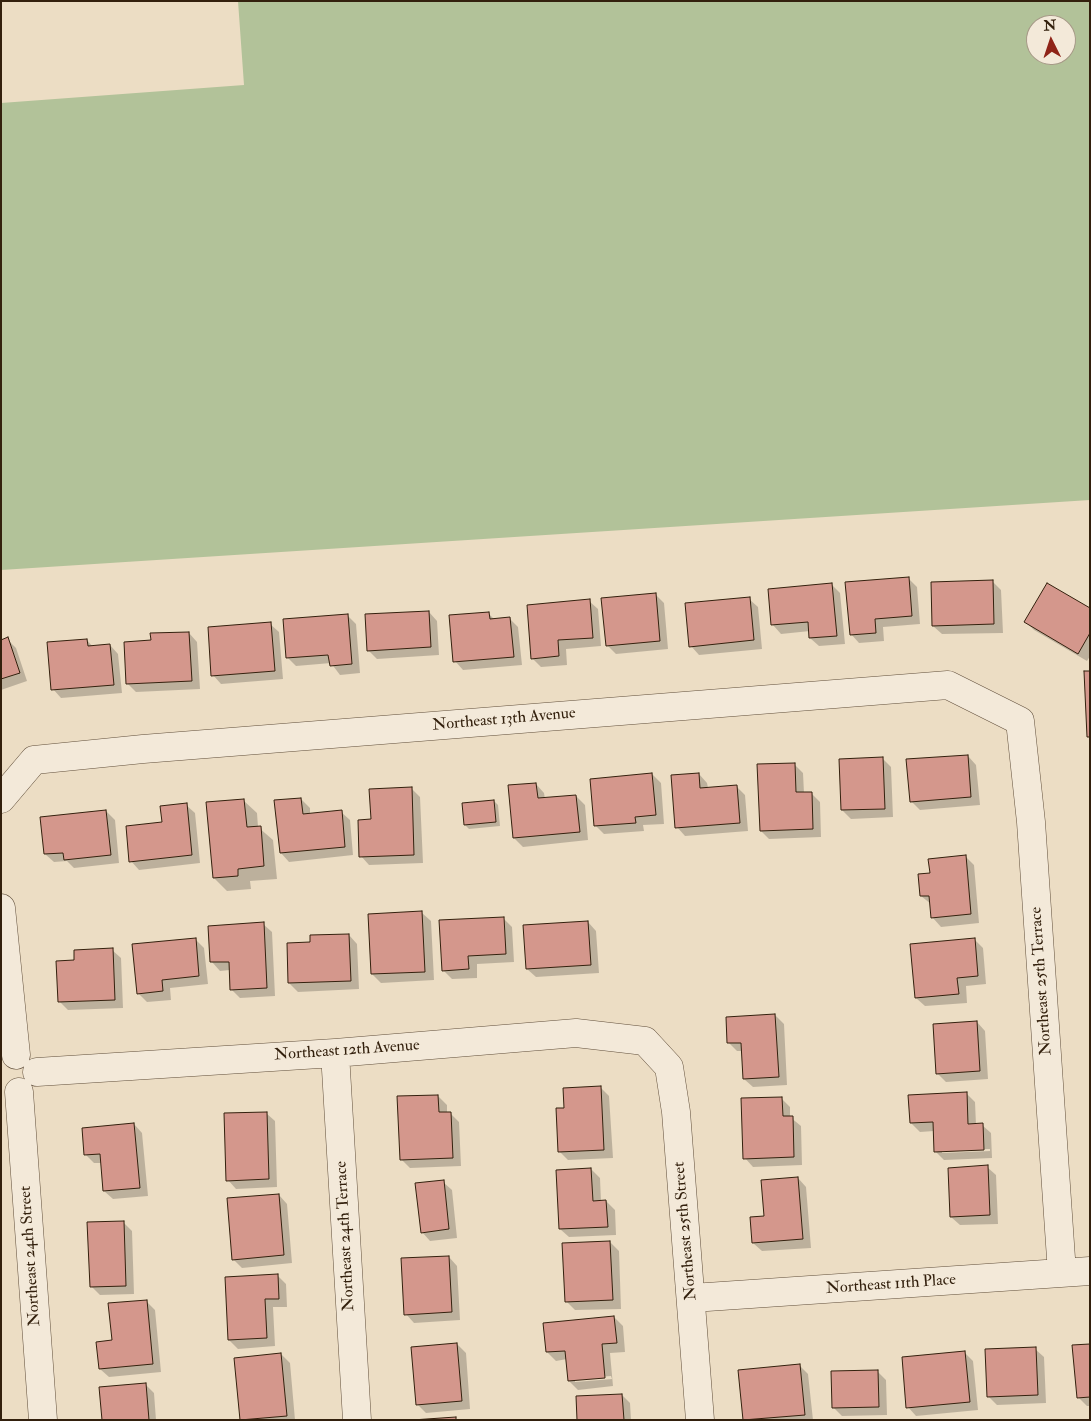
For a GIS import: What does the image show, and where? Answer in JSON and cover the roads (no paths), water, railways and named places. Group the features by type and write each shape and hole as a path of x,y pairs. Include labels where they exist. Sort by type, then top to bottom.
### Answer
{"street":[{"name":"Northeast 13th Avenue","path":"1,799 34,760 143,749 948,685 993,707"},
{"name":"Northeast 25th Terrace","path":"993,707 1020,721 1032,830 1062,1273"},
{"path":"1,908 8,1062 28,1057 32,1061 19,1081"},
{"name":"Northeast 12th Avenue","path":"19,1081 576,1033 645,1041 653,1050"},
{"name":"Northeast 25th Street","path":"653,1050 669,1066 676,1112 692,1298 700,1420"},
{"name":"Northeast 24th Terrace","path":"335,1053 357,1420"},
{"name":"Northeast 24th Street","path":"19,1081 43,1420"},
{"name":"Northeast 11th Place","path":"692,1298 1090,1271"}]}
